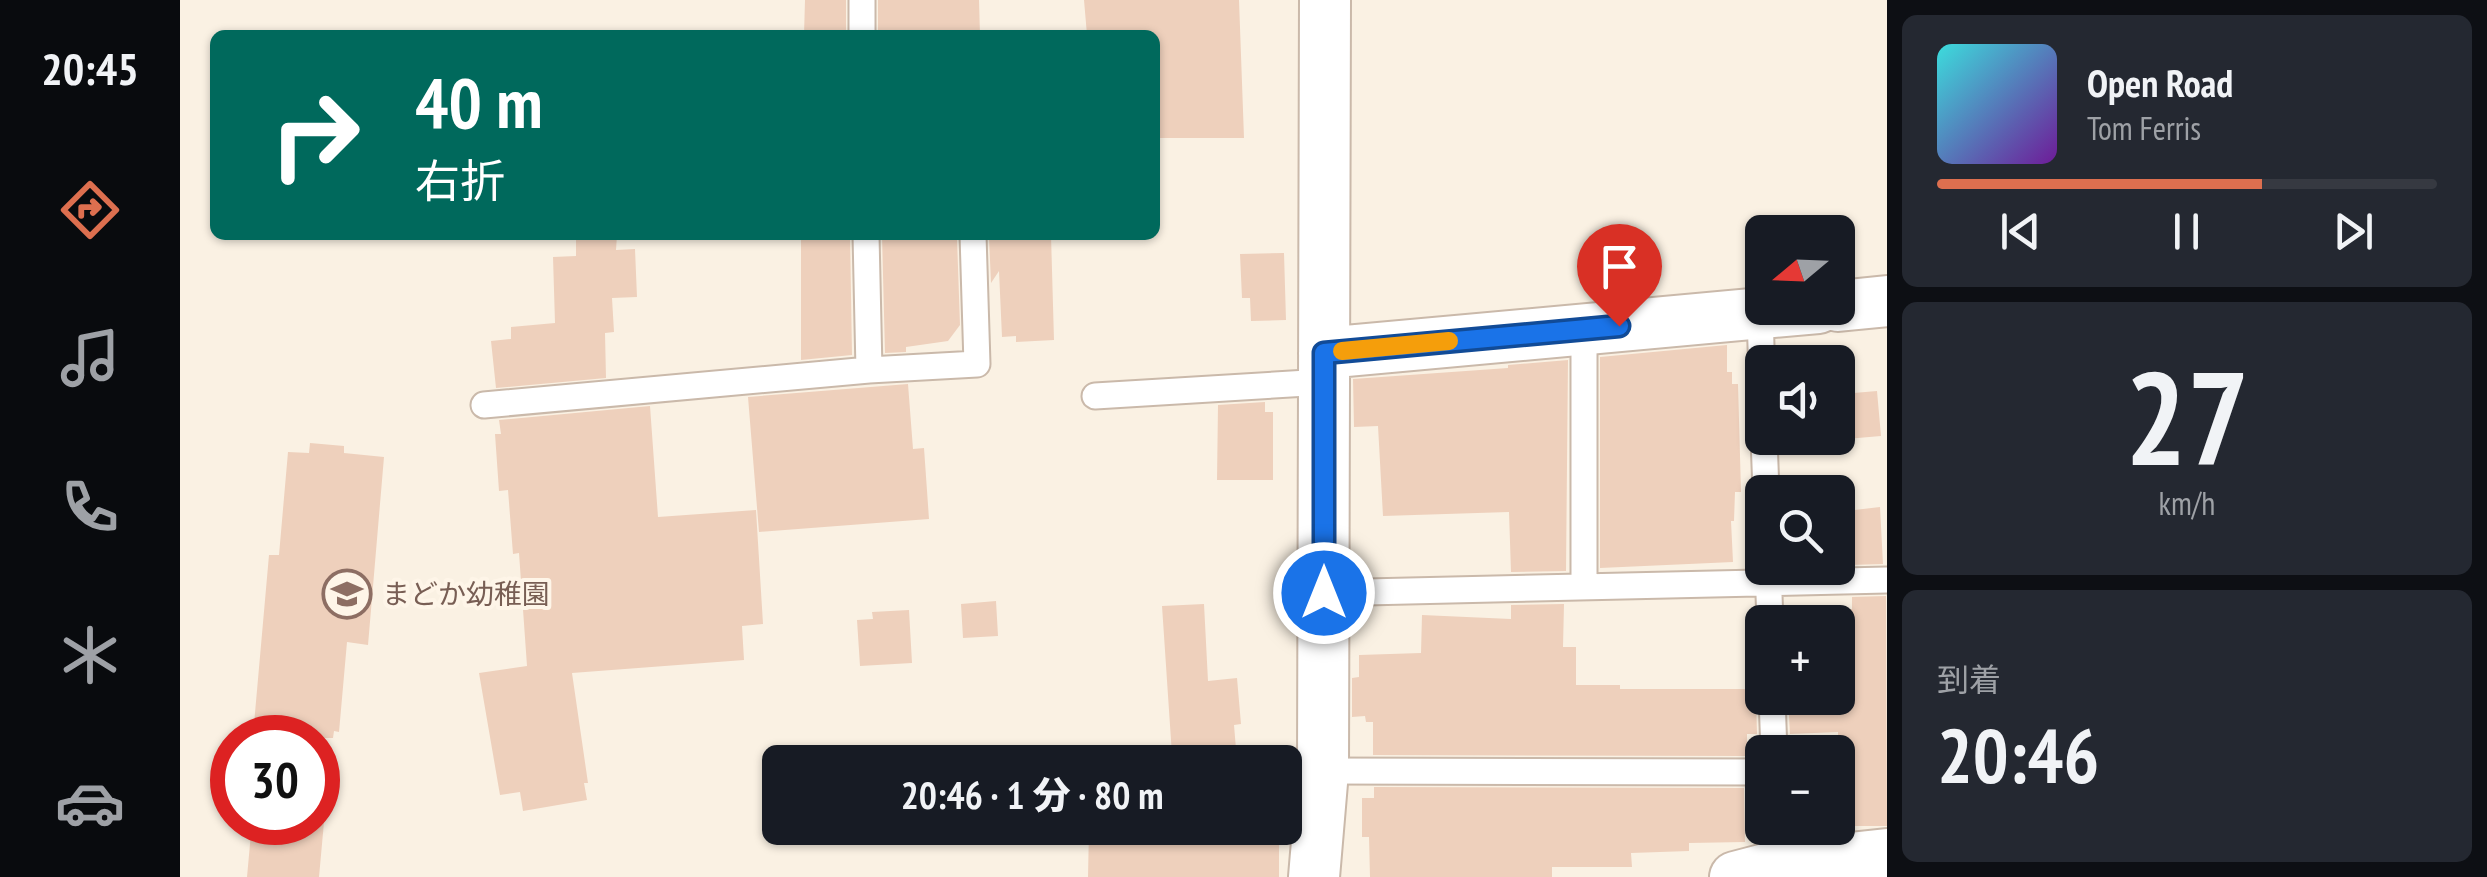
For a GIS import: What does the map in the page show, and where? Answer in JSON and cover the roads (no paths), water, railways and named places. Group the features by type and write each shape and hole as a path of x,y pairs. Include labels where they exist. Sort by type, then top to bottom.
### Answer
{"street":[{"path":"1314,877 1323,771 1325,0"},
{"path":"1855,304 1887,301"},
{"path":"1324,367 1584,329 1745,314"},
{"path":"1763,857 1887,854"}],"lane":[{"path":"862,0 862,30"},
{"path":"866,240 869,370"},
{"path":"484,405 977,364 972,240"},
{"path":"1584,329 1584,587"},
{"path":"1094,396 1324,367"},
{"path":"1324,593 1584,587 1745,576"},
{"path":"1855,579 1887,580"},
{"path":"1323,771 1745,772"}],"place":[{"name":"まどか幼稚園","path":"347,594"}]}
